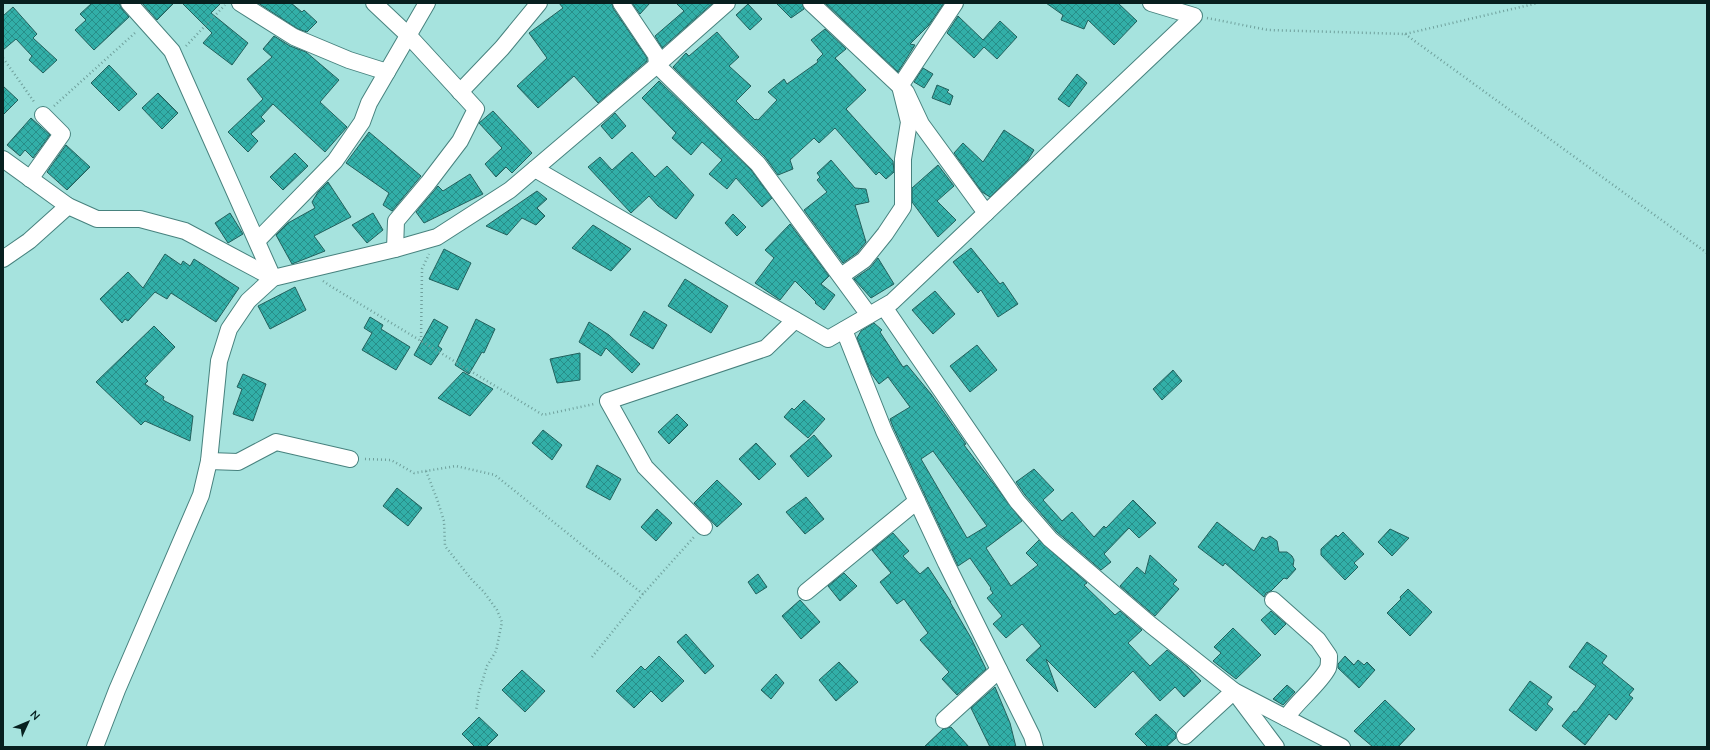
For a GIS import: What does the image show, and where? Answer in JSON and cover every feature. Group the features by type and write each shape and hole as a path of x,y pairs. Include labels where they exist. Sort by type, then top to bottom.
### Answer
{"street":[{"path":"129,3 172,51 273,278"},
{"path":"240,3 294,37 349,60 387,72"},
{"path":"374,3 408,35 476,109 460,141 428,183 396,221 395,249"},
{"path":"257,241 335,161 362,122 369,103 427,3"},
{"path":"460,92 502,48 539,3"},
{"path":"621,3 656,55 657,65 758,164 869,315"},
{"path":"94,747 201,495 209,461 219,361 229,329 248,301 273,278 395,249 437,237 510,190 657,65 727,3"},
{"path":"811,3 906,92 921,124 986,213"},
{"path":"841,276 864,260 885,234 903,207 903,159 909,122 900,86 955,3"},
{"path":"535,169 828,339 892,302 1194,16 1151,3"},
{"path":"30,179 62,134 43,115"},
{"path":"3,159 68,206 97,219 140,219 186,231 273,278"},
{"path":"3,259 29,241 68,206"},
{"path":"884,307 1018,501 1050,539 1151,625 1234,691 1342,747"},
{"path":"704,527 645,467 608,401 766,348 795,320"},
{"path":"844,330 884,431 916,501 1032,736 1035,747"},
{"path":"209,461 238,462 276,442 350,459"},
{"path":"806,592 916,501"},
{"path":"1273,600 1318,640 1329,656 1328,668 1313,687 1293,706 1286,718"},
{"path":"944,720 999,670"},
{"path":"1186,736 1234,691"},
{"path":"1234,691 1276,747"}],"path":[{"path":"175,58 227,3"},
{"path":"1194,16 1268,30 1405,34 1538,3"},
{"path":"3,58 43,115 147,22"},
{"path":"1405,34 1707,253"},
{"path":"421,341 422,269 437,237"},
{"path":"309,269 332,287 544,415 608,401"},
{"path":"350,459 391,460 414,473 456,466 495,475 643,594"},
{"path":"426,471 444,521 445,546 472,580 484,592 497,610 502,622 496,651 487,666 479,692 476,712"},
{"path":"592,657 643,594 704,527"}],"building":[{"path":"92,3 119,3 129,17 94,50 75,30 86,20 80,14"},
{"path":"142,3 174,3 157,20"},
{"path":"182,3 221,3 211,13 248,43 232,65 203,43 212,33"},
{"path":"258,3 291,3 302,12 304,10 317,22 307,32 298,29"},
{"path":"559,3 612,3 613,8 647,58 647,61 598,103 574,76 538,108 517,86 547,58 529,33 563,8"},
{"path":"632,3 650,3 640,14"},
{"path":"676,3 713,3 662,48 655,36 684,11"},
{"path":"776,3 802,3 804,9 791,18"},
{"path":"825,3 944,3 929,25 910,44 915,45 898,72"},
{"path":"1046,3 1118,3 1137,21 1114,45 1088,20 1084,29 1061,20 1063,15"},
{"path":"748,4 762,19 750,30 736,15"},
{"path":"13,7 37,34 33,38 57,60 43,73 29,60 32,56 16,39 3,50 3,16"},
{"path":"958,16 983,40 1000,21 1017,37 997,59 984,47 974,58 947,33"},
{"path":"825,29 846,49 835,58 866,90 846,109 893,161 894,172 886,179 879,172 876,175 835,128 819,143 814,138 790,160 793,169 778,175 765,157 673,67 686,53 689,56 717,32 739,57 729,66 751,86 736,101 755,120 758,120 777,100 768,92 784,79 787,84 818,62 817,60 823,54 811,40"},
{"path":"274,36 290,46 306,52 339,80 320,102 347,127 325,152 273,104 261,117 265,121 251,134 258,141 248,152 228,132 263,99 247,79 272,57 263,49"},
{"path":"109,65 137,94 119,111 91,83"},
{"path":"923,68 933,74 924,88 914,82"},
{"path":"1077,74 1087,83 1069,107 1058,99"},
{"path":"659,81 751,170 772,198 762,207 736,178 727,189 709,174 722,160 702,142 691,155 672,138 676,133 642,98"},
{"path":"937,85 949,90 947,92 953,96 950,105 932,98"},
{"path":"3,86 18,100 3,115"},
{"path":"158,93 178,113 162,129 142,108"},
{"path":"493,111 532,153 512,173 506,167 496,177 485,164 502,148 479,123"},
{"path":"615,113 626,126 612,139 601,126"},
{"path":"31,118 50,135 33,158 25,150 20,156 7,145"},
{"path":"1004,130 1034,150 1028,160 990,197 982,192 954,153 963,143 983,162"},
{"path":"369,132 421,176 392,211 383,205 389,193 346,163"},
{"path":"66,145 90,167 67,190 47,172"},
{"path":"632,152 655,177 667,166 694,195 676,219 658,206 649,196 631,213 588,167 600,157 612,170"},
{"path":"295,153 308,166 283,190 270,177"},
{"path":"831,160 855,188 866,189 869,202 855,205 866,242 857,253 843,263 804,210 827,192 817,180 820,177 817,173"},
{"path":"938,165 954,186 937,201 956,220 938,237 912,202 912,188"},
{"path":"470,174 483,194 424,223 416,212 438,186 443,191"},
{"path":"328,182 351,217 314,236 325,251 292,264 276,235 288,223 315,208 312,202 318,192"},
{"path":"537,191 547,199 537,208 545,216 536,225 522,218 507,235 486,226"},
{"path":"230,213 243,234 228,243 215,223"},
{"path":"373,213 383,230 367,243 352,225"},
{"path":"733,214 746,227 737,236 725,223"},
{"path":"790,224 829,276 821,284 835,295 824,310 815,303 816,302 795,281 780,300 755,283 774,258 765,250"},
{"path":"593,225 631,249 611,271 572,248"},
{"path":"971,248 1000,284 1003,282 1018,304 998,317 981,290 978,293 953,262"},
{"path":"444,249 471,263 458,290 429,279"},
{"path":"165,254 181,265 183,261 190,266 194,259 239,288 216,322 171,293 167,299 155,292 128,321 125,319 122,323 100,299 128,272 143,288"},
{"path":"878,258 894,284 871,298 854,279 870,268"},
{"path":"685,279 728,306 711,333 668,306"},
{"path":"295,287 306,310 270,329 258,306"},
{"path":"935,291 955,314 933,334 912,310"},
{"path":"644,311 667,325 653,349 630,335"},
{"path":"370,317 383,325 381,329 410,347 396,370 362,350 372,333 364,328"},
{"path":"434,319 448,327 438,346 442,349 431,365 414,355"},
{"path":"476,319 495,329 484,353 482,352 469,374 455,365"},
{"path":"589,322 609,335 640,364 632,373 606,348 601,356 579,342"},
{"path":"874,323 882,330 880,332 903,367 907,365 931,394 966,444 964,445 1022,521 986,548 1011,586 1038,565 1026,553 1039,540 1087,583 1084,585 1115,615 1120,611 1142,630 1128,643 1150,666 1167,650 1188,667 1201,681 1184,697 1175,687 1160,701 1133,671 1095,708 1046,659 1058,692 1026,660 1041,646 1022,624 1006,638 993,624 1002,616 987,598 993,593 990,589 991,588 970,558 958,566 893,427 890,419 910,407 888,377 879,384 871,373 857,338 861,331","holes":["933,451 987,526 967,538 921,459"]},
{"path":"154,326 175,347 145,378 148,381 145,384 164,397 163,400 193,416 190,441 145,421 141,425 96,382"},
{"path":"977,345 997,370 970,392 950,366"},
{"path":"580,353 580,380 557,383 550,359"},
{"path":"1173,370 1182,381 1162,400 1153,389"},
{"path":"463,372 493,389 470,416 438,398"},
{"path":"243,374 266,384 253,421 233,414 242,389 237,387"},
{"path":"804,400 825,419 808,438 784,417 792,408 794,410"},
{"path":"677,414 688,425 669,444 658,432"},
{"path":"543,430 562,445 552,460 532,443"},
{"path":"814,435 832,456 808,477 790,456"},
{"path":"756,443 776,464 759,480 739,459"},
{"path":"597,465 621,479 610,500 586,487"},
{"path":"1034,469 1054,490 1043,500 1062,521 1072,512 1094,537 1104,526 1106,528 1133,500 1156,523 1139,538 1129,528 1104,554 1111,562 1101,570 1057,532 1025,495 1016,482"},
{"path":"717,480 742,504 717,527 694,503"},
{"path":"397,488 422,508 408,526 383,506"},
{"path":"806,497 824,519 805,534 786,512"},
{"path":"657,509 672,523 656,541 641,527"},
{"path":"1217,522 1254,551 1262,537 1266,539 1270,536 1277,541 1279,552 1287,552 1292,556 1294,560 1293,566 1296,569 1287,579 1284,578 1271,591 1266,593 1264,597 1225,563 1223,566 1198,547"},
{"path":"1390,529 1409,538 1392,556 1378,542"},
{"path":"1343,532 1364,554 1354,563 1358,567 1345,580 1321,555 1321,549 1336,535 1338,537"},
{"path":"893,533 909,551 903,556 920,574 928,567 951,602 986,669 957,695 942,679 949,672 920,640 928,633 904,599 897,604 880,582 891,573 872,550"},
{"path":"1150,555 1177,580 1173,584 1179,589 1155,616 1120,586 1137,567 1145,574"},
{"path":"844,573 857,586 840,601 828,586"},
{"path":"758,574 767,587 756,594 748,582"},
{"path":"1408,589 1432,612 1410,636 1387,613 1401,599 1400,597"},
{"path":"800,600 820,622 801,639 782,616"},
{"path":"1271,611 1286,624 1275,635 1261,620"},
{"path":"1233,628 1261,655 1236,679 1213,661 1221,653 1214,647"},
{"path":"686,634 714,666 705,674 677,642"},
{"path":"1587,642 1607,656 1602,663 1634,689 1629,695 1633,698 1616,720 1609,714 1585,745 1562,726 1574,711 1576,712 1596,686 1569,667"},
{"path":"659,656 684,681 662,702 651,691 634,708 616,691 641,666 645,670"},
{"path":"1345,656 1354,665 1358,660 1364,665 1367,662 1375,670 1359,688 1338,668 1338,664"},
{"path":"839,662 858,682 836,701 819,680"},
{"path":"522,670 545,691 525,712 502,690"},
{"path":"776,674 784,683 771,699 761,690"},
{"path":"1530,681 1552,697 1547,704 1553,709 1536,731 1509,710"},
{"path":"1287,685 1295,692 1283,705 1273,699"},
{"path":"995,687 1010,723 1016,747 990,747 971,708"},
{"path":"1385,700 1415,729 1398,747 1373,747 1354,731"},
{"path":"1156,714 1176,733 1176,738 1166,747 1148,747 1135,734"},
{"path":"479,717 498,735 486,747 475,747 462,734"},
{"path":"951,727 969,747 924,747 943,729"}]}
